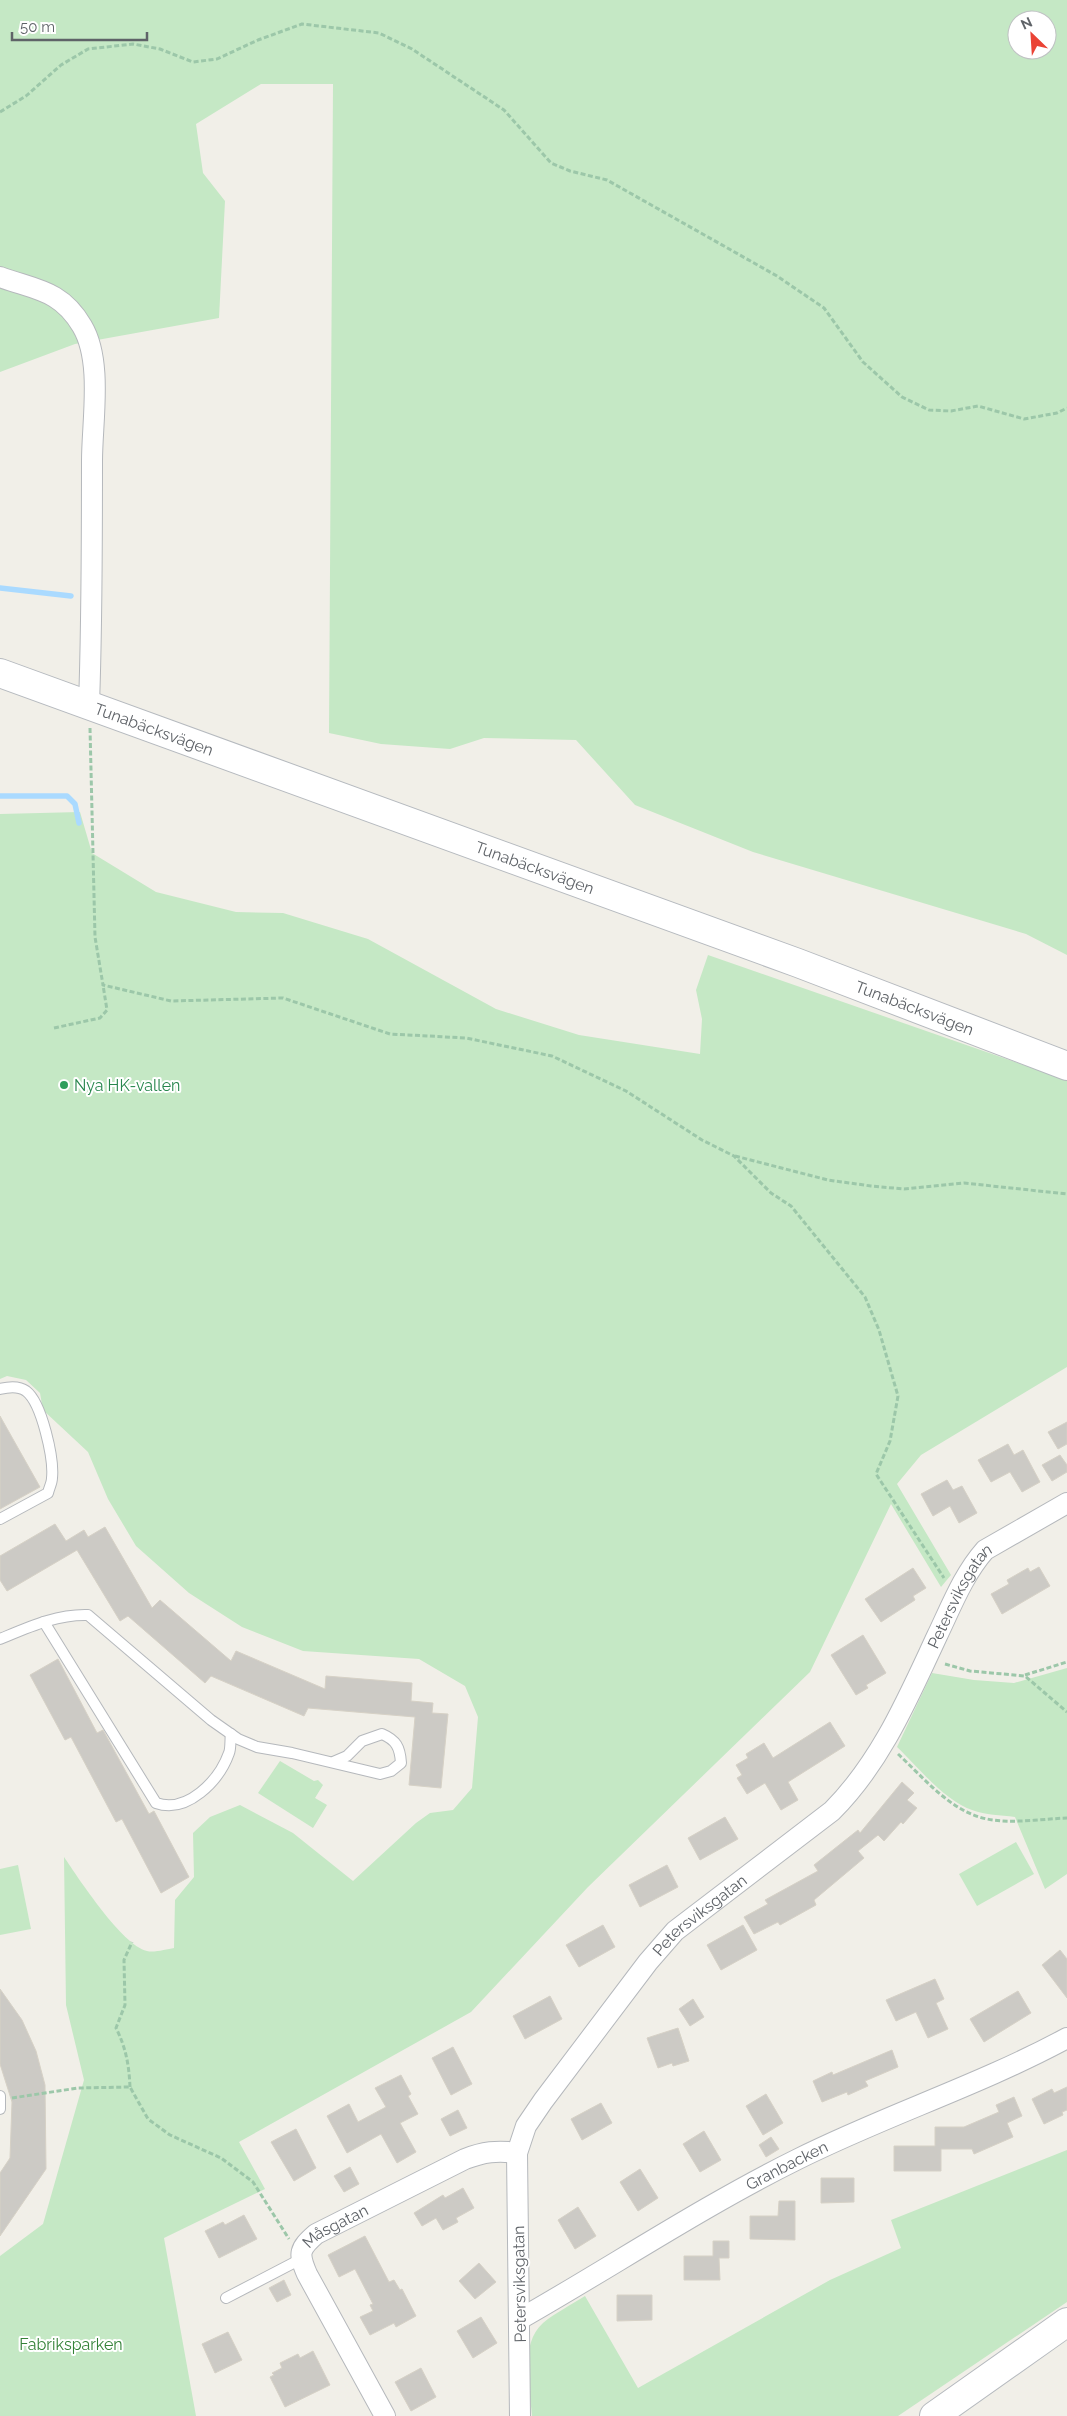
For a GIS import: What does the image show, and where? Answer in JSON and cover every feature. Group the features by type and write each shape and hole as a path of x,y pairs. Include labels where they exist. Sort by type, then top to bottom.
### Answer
{"street":[{"path":"0,277 52,294 66,304 82,326 92,355 94,393 93,595 89,704"},
{"name":"Tunabäcksvägen","path":"0,673 798,963 1067,1066"},
{"name":"Petersviksgatan","path":"520,2416 517,2153 526,2126 642,1970 675,1930 832,1811 855,1788 885,1742 955,1596 975,1561 985,1550 1067,1503"},
{"name":"Granbacken","path":"520,2319 734,2193 798,2159 985,2077 1067,2038"},
{"name":"Måsgatan","path":"385,2416 302,2252 316,2234 465,2159 482,2152 517,2153"},
{"path":"934,2416 1067,2322"}],"lane":[{"path":"0,1389 10,1387 26,1391 41,1414 52,1480 48,1493 0,1519"},
{"path":"0,1639 70,1614 88,1615 211,1720 230,1734 258,1747 333,1762 370,1772 386,1773 401,1763 400,1749 393,1738 382,1734 362,1742 347,1756 333,1762"},
{"path":"44,1622 156,1803 166,1806 184,1804 202,1791 230,1752 230,1734"},
{"path":"226,2298 302,2252"}],"path":[{"path":"0,112 26,96 61,65 88,49 134,44 160,49 192,62 217,59 258,40 302,24 379,33 412,49 504,110 551,163 570,171 607,180 777,276 824,308 864,362 902,397 929,410 951,411 978,406 1024,419 1067,408"},
{"path":"54,1028 100,1018 107,1010 95,937 89,704"},
{"path":"103,985 171,1001 283,998 390,1034 466,1038 552,1056 626,1091 702,1140 734,1156 828,1180 904,1189 964,1183 1067,1194"},
{"path":"734,1156 770,1193 791,1206 864,1297 879,1330 898,1396 890,1440 876,1474 955,1596"},
{"path":"926,1659 970,1671 1025,1676 1067,1662"},
{"path":"1025,1676 1067,1712"},
{"path":"885,1742 942,1795 970,1814 987,1819 1067,1818"},
{"path":"132,1942 124,1960 125,2005 116,2028 125,2046 129,2063 130,2087 148,2119 170,2135 221,2158 253,2182 287,2238 302,2252"},
{"path":"0,2101 78,2088 130,2087"}],"green space":[{"path":"0,0 1067,0 1067,955 1026,934 753,852 635,805 576,740 484,738 450,749 381,744 329,733 333,84 261,84 196,124 203,173 225,201 219,318 75,344 0,372"},
{"name":"Fabriksparken","path":"80,812 92,853 156,892 236,912 283,913 368,939 496,1009 579,1035 700,1054 702,1019 696,990 708,955 1067,1080 1067,1367 921,1455 897,1484 951,1575 941,1587 891,1504 810,1672 588,1887 471,2012 239,2142 265,2189 164,2238 196,2416 0,2416 0,2256 43,2224 84,2080 66,2005 64,1857 102,1910 126,1937 147,1951 174,1948 175,1900 194,1877 193,1833 210,1817 240,1805 293,1833 353,1881 416,1823 430,1813 453,1810 472,1788 478,1717 465,1686 419,1659 303,1651 242,1627 189,1593 136,1546 108,1499 88,1452 43,1410 40,1393 26,1380 7,1376 0,1379 0,814"},
{"path":"1067,1668 1067,1874 1045,1889 1015,1817 983,1813 962,1806 942,1791 897,1747 932,1673 974,1680 1014,1683"},
{"path":"280,1761 314,1781 318,1780 323,1785 315,1798 327,1805 313,1828 258,1793"},
{"path":"1016,1842 1034,1874 977,1906 959,1874"},
{"path":"18,1865 31,1929 0,1935 0,1869"},
{"path":"1067,2150 1067,2302 898,2416 532,2416 528,2380 528,2354 531,2342 543,2323 585,2296 638,2388 830,2280 901,2248 891,2220"}],"building":[{"path":"0,1416 40,1487 0,1509"},
{"path":"1067,1422 1067,1444 1058,1449 1048,1432"},
{"path":"1008,1444 1014,1455 1023,1450 1040,1482 1022,1492 1010,1472 991,1482 978,1460"},
{"path":"1060,1455 1067,1465 1067,1472 1052,1481 1042,1465"},
{"path":"947,1480 953,1490 962,1486 977,1513 959,1523 950,1506 933,1516 921,1494"},
{"path":"55,1524 66,1541 84,1530 88,1537 105,1527 152,1608 160,1600 231,1661 236,1651 325,1689 326,1676 412,1683 411,1701 433,1703 432,1713 448,1714 441,1788 409,1785 415,1717 308,1708 304,1716 211,1676 205,1683 128,1616 120,1621 77,1550 7,1591 0,1580 0,1556"},
{"path":"1039,1567 1050,1586 1002,1614 991,1594 1009,1584 1007,1580 1028,1568 1030,1572"},
{"path":"913,1568 926,1588 913,1596 915,1600 881,1622 865,1599"},
{"path":"863,1635 886,1673 866,1685 868,1688 856,1695 831,1655"},
{"path":"58,1659 97,1733 103,1730 149,1814 154,1811 189,1877 161,1893 122,1819 116,1822 71,1737 65,1740 30,1675"},
{"path":"830,1722 845,1746 788,1782 798,1800 781,1810 765,1783 747,1794 737,1778 742,1775 736,1765 748,1758 746,1754 764,1743 773,1758"},
{"path":"902,1782 914,1793 907,1800 917,1808 903,1824 901,1822 884,1841 878,1835 858,1851 864,1858 814,1900 816,1905 780,1925 778,1922 754,1934 744,1917 768,1904 765,1900 818,1871 814,1865 858,1830 860,1833"},
{"path":"725,1817 738,1839 700,1860 688,1838"},
{"path":"667,1865 678,1887 640,1907 629,1885"},
{"path":"603,1925 615,1947 579,1967 566,1945"},
{"path":"743,1925 757,1950 721,1970 707,1945"},
{"path":"1060,1950 1067,1959 1067,1998 1042,1965"},
{"path":"935,1979 944,1999 936,2003 948,2029 928,2038 916,2012 896,2021 886,2000"},
{"path":"0,1989 22,2020 36,2051 45,2085 46,2169 0,2236 0,2173 10,2158 12,2102 0,2064"},
{"path":"1018,1991 1031,2013 984,2042 970,2019"},
{"path":"550,1996 562,2019 525,2039 513,2016"},
{"path":"693,1999 704,2017 690,2026 679,2009"},
{"path":"678,2028 689,2061 673,2066 672,2063 658,2068 647,2038"},
{"path":"453,2047 472,2084 451,2095 432,2058"},
{"path":"892,2050 898,2067 865,2081 868,2086 848,2095 847,2092 822,2102 813,2081 832,2072 833,2075"},
{"path":"401,2075 411,2094 408,2096 418,2114 400,2123 416,2152 397,2163 381,2134 347,2153 327,2116 349,2104 358,2122 386,2107 375,2088"},
{"path":"1067,2087 1067,2110 1062,2112 1063,2115 1044,2124 1032,2099 1052,2089 1054,2093"},
{"path":"766,2094 783,2123 763,2135 746,2106"},
{"path":"1014,2097 1022,2116 1007,2123 1013,2137 974,2154 972,2149 941,2149 941,2171 894,2171 894,2146 935,2146 935,2127 964,2127 999,2112 996,2105"},
{"path":"601,2103 612,2123 582,2140 571,2119"},
{"path":"458,2110 467,2128 450,2136 441,2119"},
{"path":"296,2129 316,2168 294,2181 271,2142"},
{"path":"704,2131 721,2160 700,2172 683,2144"},
{"path":"771,2137 779,2149 766,2157 759,2145"},
{"path":"350,2167 359,2184 344,2192 334,2176"},
{"path":"640,2169 658,2198 638,2211 620,2182"},
{"path":"821,2178 854,2178 854,2202 821,2203"},
{"path":"463,2188 474,2208 456,2218 458,2222 443,2230 436,2218 422,2226 414,2213 443,2195 445,2198"},
{"path":"779,2201 795,2201 795,2240 750,2239 750,2216 778,2216"},
{"path":"578,2207 596,2236 575,2249 558,2220"},
{"path":"244,2215 257,2239 219,2258 205,2231 223,2222 225,2225"},
{"path":"365,2236 389,2282 394,2280 400,2290 402,2289 416,2316 396,2327 394,2323 370,2335 360,2317 373,2311 370,2305 373,2304 355,2269 339,2277 328,2255"},
{"path":"713,2241 729,2241 729,2258 719,2258 720,2280 684,2280 684,2256 713,2256"},
{"path":"479,2263 496,2282 475,2299 459,2281"},
{"path":"284,2280 291,2295 277,2302 269,2288"},
{"path":"617,2295 652,2295 652,2320 617,2321"},
{"path":"481,2317 497,2343 473,2358 457,2331"},
{"path":"228,2332 242,2360 215,2373 202,2344"},
{"path":"313,2351 330,2385 285,2407 270,2377 274,2375 272,2373 282,2368 280,2363 298,2354 300,2358"},
{"path":"421,2368 436,2397 411,2411 395,2382"}],"waterway":[{"path":"0,588 71,596"},
{"path":"0,796 67,796 75,804 79,823"}],"place":[{"name":"Nya HK-vallen","path":"64,1085"}]}
